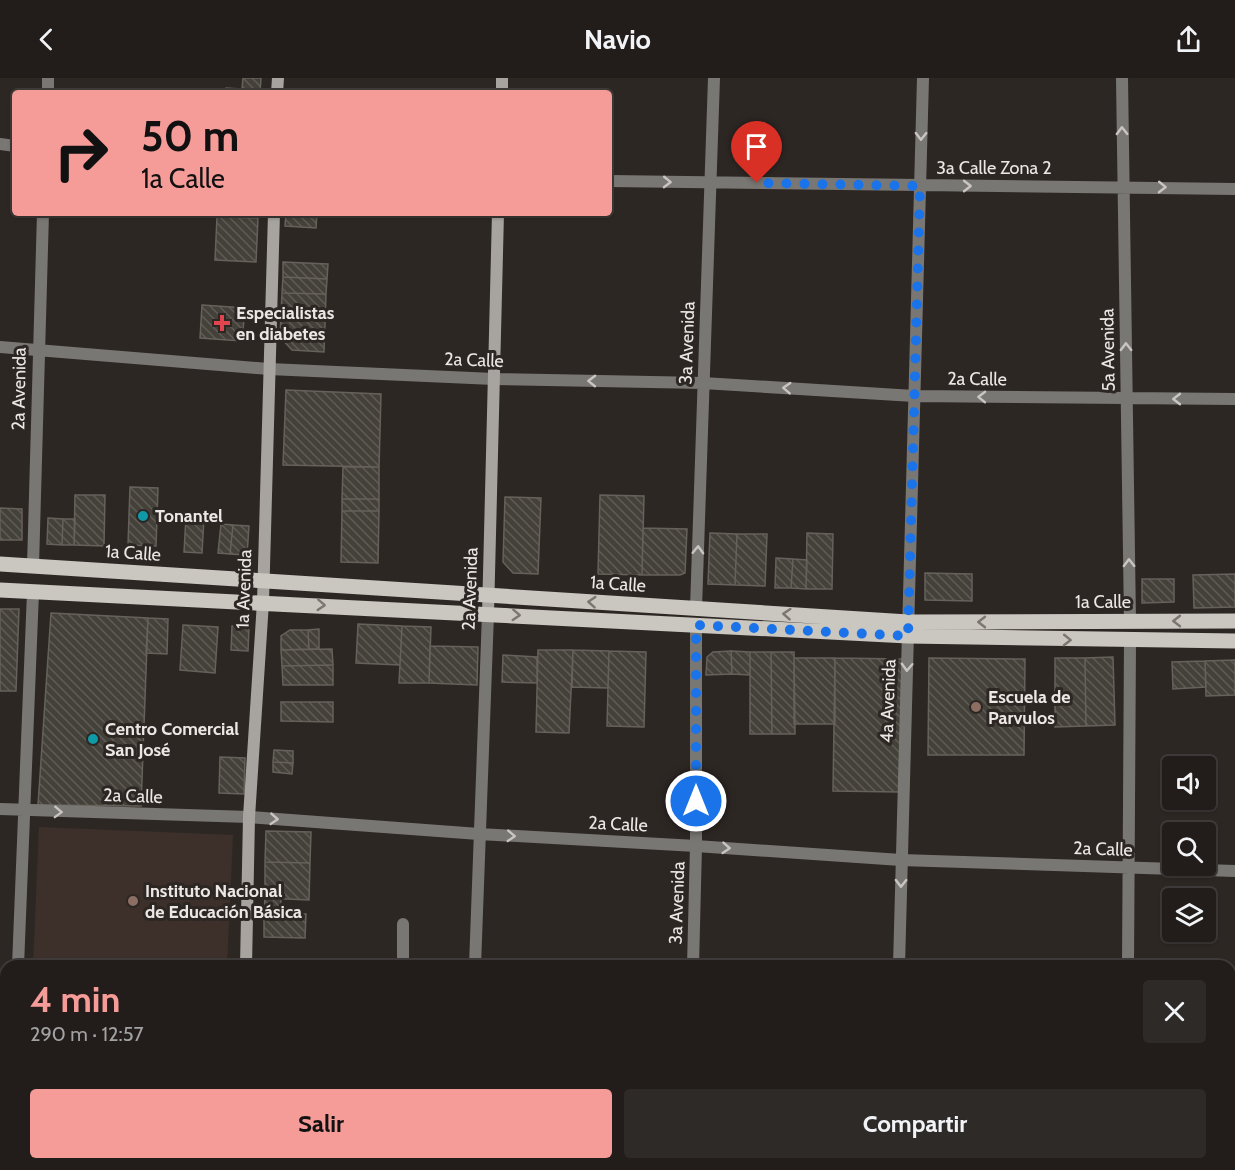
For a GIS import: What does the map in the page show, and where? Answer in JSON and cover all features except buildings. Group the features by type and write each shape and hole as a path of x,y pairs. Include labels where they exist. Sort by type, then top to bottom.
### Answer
{"main road":[{"name":"1a Calle","path":"0,564 696,608 908,629 1130,621 1235,621"},
{"name":"1a Calle","path":"0,590 696,625 908,629 1130,641 1235,641"}],"street":[{"name":"3a Avenida","path":"696,608 714,78"},
{"name":"4a Avenida","path":"899,960 923,78"},
{"name":"5a Avenida","path":"1122,78 1130,621"},
{"name":"3a Calle Zona 2","path":"612,181 1235,189"},
{"name":"2a Avenida","path":"33,566 37,349 43,216"},
{"name":"1a Avenida","path":"246,960 249,817 263,602 274,216"},
{"name":"2a Avenida","path":"475,960 488,614 498,216"},
{"name":"2a Calle","path":"0,347 269,369 494,379 703,383 914,396 1235,399"},
{"path":"18,960 33,592"},
{"name":"3a Avenida","path":"693,960 696,846 696,625"},
{"path":"1128,960 1130,641"},
{"name":"2a Calle","path":"0,809 249,817 479,834 902,860 1235,871"},
{"path":"403,924 403,960"}],"shaded area":[{"name":"Instituto Nacional de Educación Básica","path":"39,827 233,835 227,960 33,960"}],"place":[{"name":"Especialistas en diabetes","path":"222,323"},
{"name":"Tonantel","path":"143,516"},
{"name":"Escuela de Parvulos","path":"976,707"},
{"name":"Centro Comercial San José","path":"93,739"},
{"name":"Instituto Nacional de Educación Básica","path":"133,901"}],"route":[{"path":"696,801 696,625 908,636 920,186 757,183"}]}
